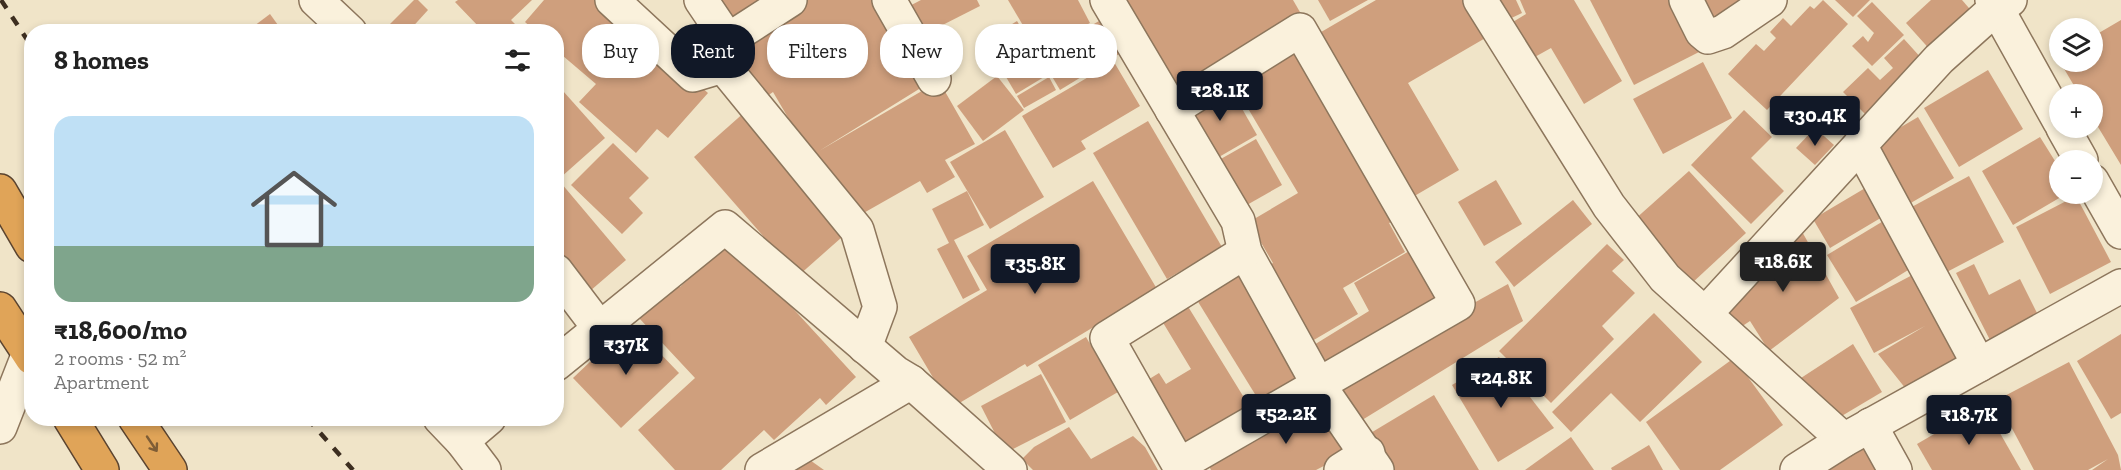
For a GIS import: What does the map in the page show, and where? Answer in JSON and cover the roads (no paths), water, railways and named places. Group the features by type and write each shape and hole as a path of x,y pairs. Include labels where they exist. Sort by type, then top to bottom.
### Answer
{"highway":[{"path":"0,192 24,232"},
{"path":"0,309 24,347"},
{"path":"75,426 102,470"},
{"path":"140,426 170,470"}],"street":[{"path":"315,0 341,24"},
{"path":"612,0 671,55"},
{"path":"701,0 712,24"},
{"path":"755,29 790,0"},
{"path":"889,0 934,79"},
{"path":"1107,0 1238,221 1245,252 1362,464"},
{"path":"1480,0 1609,206 1665,278 1706,314 1857,433 1895,470"},
{"path":"1686,0 1702,32 1708,37 1723,32 1770,0"},
{"path":"1706,314 1939,59 1999,3 2049,101"},
{"path":"1172,110 1300,30 1458,304 1179,465 1107,338 1245,252"},
{"path":"744,78 856,230 880,307 865,347"},
{"path":"1860,145 1979,365"},
{"path":"2103,200 2121,232"},
{"path":"564,358 725,227 865,347 911,382 1010,470"},
{"path":"564,282 600,329"},
{"path":"1797,470 1857,433 2121,286"},
{"path":"0,427 24,370"},
{"path":"762,470 911,382"},
{"path":"451,430 484,470"}],"railway":[{"path":"1,0 24,35"},
{"path":"314,426 353,470"}]}
